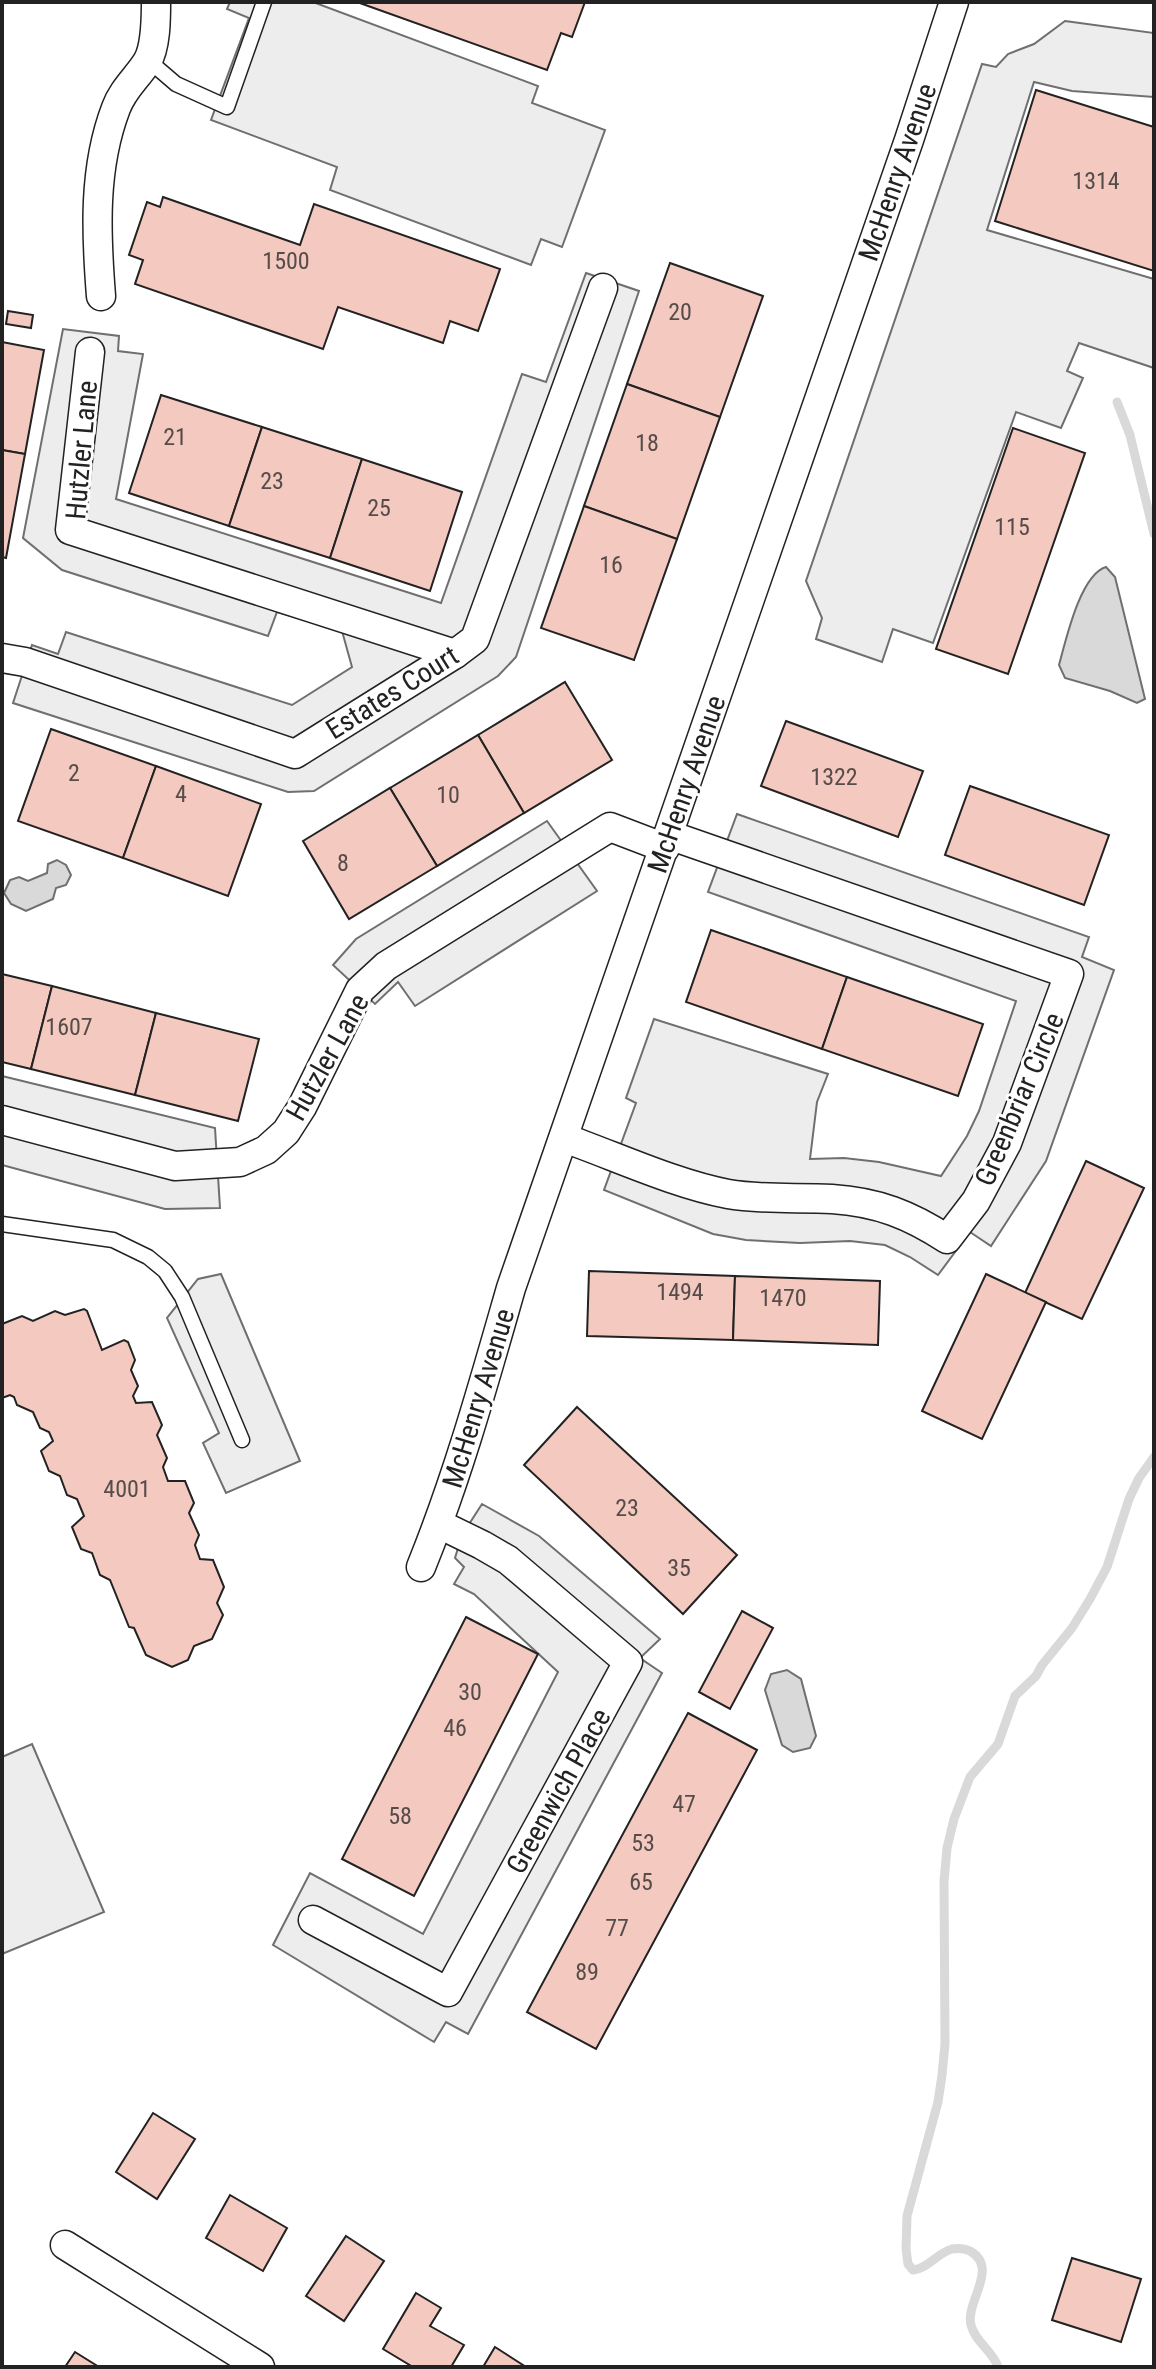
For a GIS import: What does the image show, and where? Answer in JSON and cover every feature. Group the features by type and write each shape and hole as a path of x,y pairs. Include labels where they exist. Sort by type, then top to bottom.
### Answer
{"street":[{"path":"101,296 96,218 108,135 116,106 128,83 148,60 156,2"},
{"name":"McHenry Avenue","path":"421,1567 439,1524 511,1288 954,2"},
{"name":"Estates Court","path":"2,658 25,662 295,754 475,639 603,288"},
{"name":"Hutzler Lane","path":"90,352 70,530 455,654"},
{"name":"Hutzler Lane","path":"2,1120 175,1166 240,1162 266,1150 286,1132 302,1107 360,990 386,966 610,827 667,841"},
{"name":"Greenbriar Circle","path":"564,1138 691,1184 728,1194 836,1199 880,1207 915,1218 947,1239 976,1201 1007,1143 1069,974 667,841"},
{"name":"Greenwich Place","path":"313,1920 448,1992 628,1662 508,1560 439,1524"},
{"path":"65,2245 247,2363"}],"lane":[{"path":"148,60 176,84 227,107 264,2"},
{"path":"2,1224 113,1240 148,1257 165,1271 182,1297 242,1440"}],"shaded area":[{"path":"230,2 313,2 538,86 532,103 605,130 562,247 541,239 531,265 330,190 337,167 211,120 249,18 227,9"},
{"path":"1065,21 1154,33 1154,97 1072,91 1034,82 987,230 1154,279 1154,368 1079,343 1067,371 1083,378 1061,428 1016,412 933,643 893,629 882,662 816,639 822,618 806,581 982,64 996,67 1008,54 1034,44"},
{"path":"586,273 639,291 516,657 498,676 314,791 288,792 13,703 32,645 58,654 66,632 292,705 352,667 342,631 277,612 268,636 62,570 23,538 63,329 119,336 118,351 143,354 116,499 441,603 522,374 546,382"},
{"path":"1106,567 1115,577 1145,699 1137,703 1110,691 1065,678 1059,665 1082,595 1097,572"},
{"path":"737,814 1089,937 1082,957 1114,970 1046,1161 991,1246 970,1232 938,1275 885,1245 850,1241 800,1243 746,1240 713,1234 604,1190 636,1103 626,1098 654,1019 828,1074 817,1102 810,1159 844,1158 879,1162 941,1176 979,1111 1016,1001 708,892"},
{"path":"547,821 597,891 415,1006 398,982 375,1004 333,965 356,939"},
{"path":"57,860 66,865 71,875 66,885 56,888 53,899 26,911 11,904 4,893 10,880 19,877 28,881 47,873 48,864"},
{"path":"2,1076 215,1128 220,1208 165,1209 2,1165"},
{"path":"221,1274 300,1461 226,1493 203,1443 219,1433 167,1318 198,1279"},
{"path":"482,1504 539,1536 660,1639 640,1658 662,1673 468,2034 446,2022 434,2042 273,1945 310,1873 423,1934 558,1672 474,1594 454,1584 464,1567 455,1558 462,1535"},
{"path":"787,1670 801,1679 816,1736 810,1748 793,1752 782,1745 765,1690 771,1674"},
{"path":"32,1744 104,1912 2,1954 2,1757"}],"building":[{"path":"357,2 585,2 572,37 561,33 547,70"},
{"path":"1036,90 1154,127 1154,271 995,221"},
{"path":"163,197 300,245 314,204 500,269 478,331 450,321 443,343 338,307 323,349 135,284 143,260 129,255 147,202 160,207"},
{"path":"670,263 763,296 720,417 627,384"},
{"path":"8,311 33,315 31,328 6,324"},
{"path":"2,342 44,350 25,454 2,450"},
{"path":"627,384 720,417 677,539 584,506"},
{"path":"161,395 262,427 229,526 129,493"},
{"path":"262,427 362,459 330,558 229,526"},
{"path":"1013,428 1085,453 1008,674 936,649"},
{"path":"2,450 25,454 6,558 2,557"},
{"path":"362,459 462,492 430,591 330,558"},
{"path":"584,506 677,539 634,660 541,628"},
{"path":"565,682 612,760 524,813 478,735"},
{"path":"786,721 923,771 898,837 761,786"},
{"path":"51,729 156,766 123,858 18,821"},
{"path":"478,735 524,813 437,866 390,788"},
{"path":"156,766 261,804 228,896 123,858"},
{"path":"970,786 1109,835 1084,905 945,855"},
{"path":"390,788 437,866 349,919 303,841"},
{"path":"711,930 847,977 822,1049 686,1002"},
{"path":"2,974 52,986 31,1069 2,1062"},
{"path":"847,977 983,1024 958,1096 822,1049"},
{"path":"52,986 156,1013 135,1095 31,1069"},
{"path":"156,1013 259,1039 238,1121 135,1095"},
{"path":"1086,1161 1144,1188 1082,1319 1025,1293"},
{"path":"589,1271 735,1276 733,1340 587,1336"},
{"path":"986,1274 1046,1302 982,1439 922,1411"},
{"path":"735,1276 880,1281 878,1345 733,1340"},
{"path":"84,1309 102,1350 124,1340 128,1342 135,1360 131,1370 138,1386 133,1396 136,1403 152,1402 162,1425 157,1435 167,1458 163,1467 168,1481 185,1481 194,1503 189,1513 199,1535 195,1545 200,1559 213,1560 224,1587 217,1603 223,1615 212,1639 194,1646 188,1660 172,1667 146,1655 134,1628 129,1627 110,1580 100,1575 92,1553 81,1549 72,1527 84,1516 77,1499 67,1495 60,1476 49,1471 41,1451 53,1441 49,1432 40,1428 33,1412 17,1405 14,1397 2,1398 2,1324 22,1316 33,1321 55,1311 65,1315"},
{"path":"577,1407 737,1555 683,1614 524,1465"},
{"path":"742,1611 773,1628 730,1709 699,1692"},
{"path":"466,1617 538,1654 414,1896 342,1859"},
{"path":"688,1713 757,1750 596,2049 527,2012"},
{"path":"153,2113 195,2139 157,2199 116,2172"},
{"path":"230,2195 287,2228 263,2271 206,2238"},
{"path":"346,2236 384,2261 344,2321 306,2296"},
{"path":"1072,2258 1141,2279 1121,2342 1052,2320"},
{"path":"416,2293 441,2308 430,2326 464,2345 451,2367 413,2367 383,2349"},
{"path":"495,2347 526,2367 483,2367"},
{"path":"75,2352 99,2367 65,2367"}],"waterway":[{"path":"1117,402 1130,435 1154,534"},
{"path":"998,2367 971,2325 970,2316 982,2276 978,2258 968,2250 952,2249 913,2270 908,2264 906,2249 907,2216 938,2102 942,2075 947,1848 970,1777 998,1744 1015,1696 1036,1676 1090,1599 1107,1567 1129,1499 1154,1457"}]}
